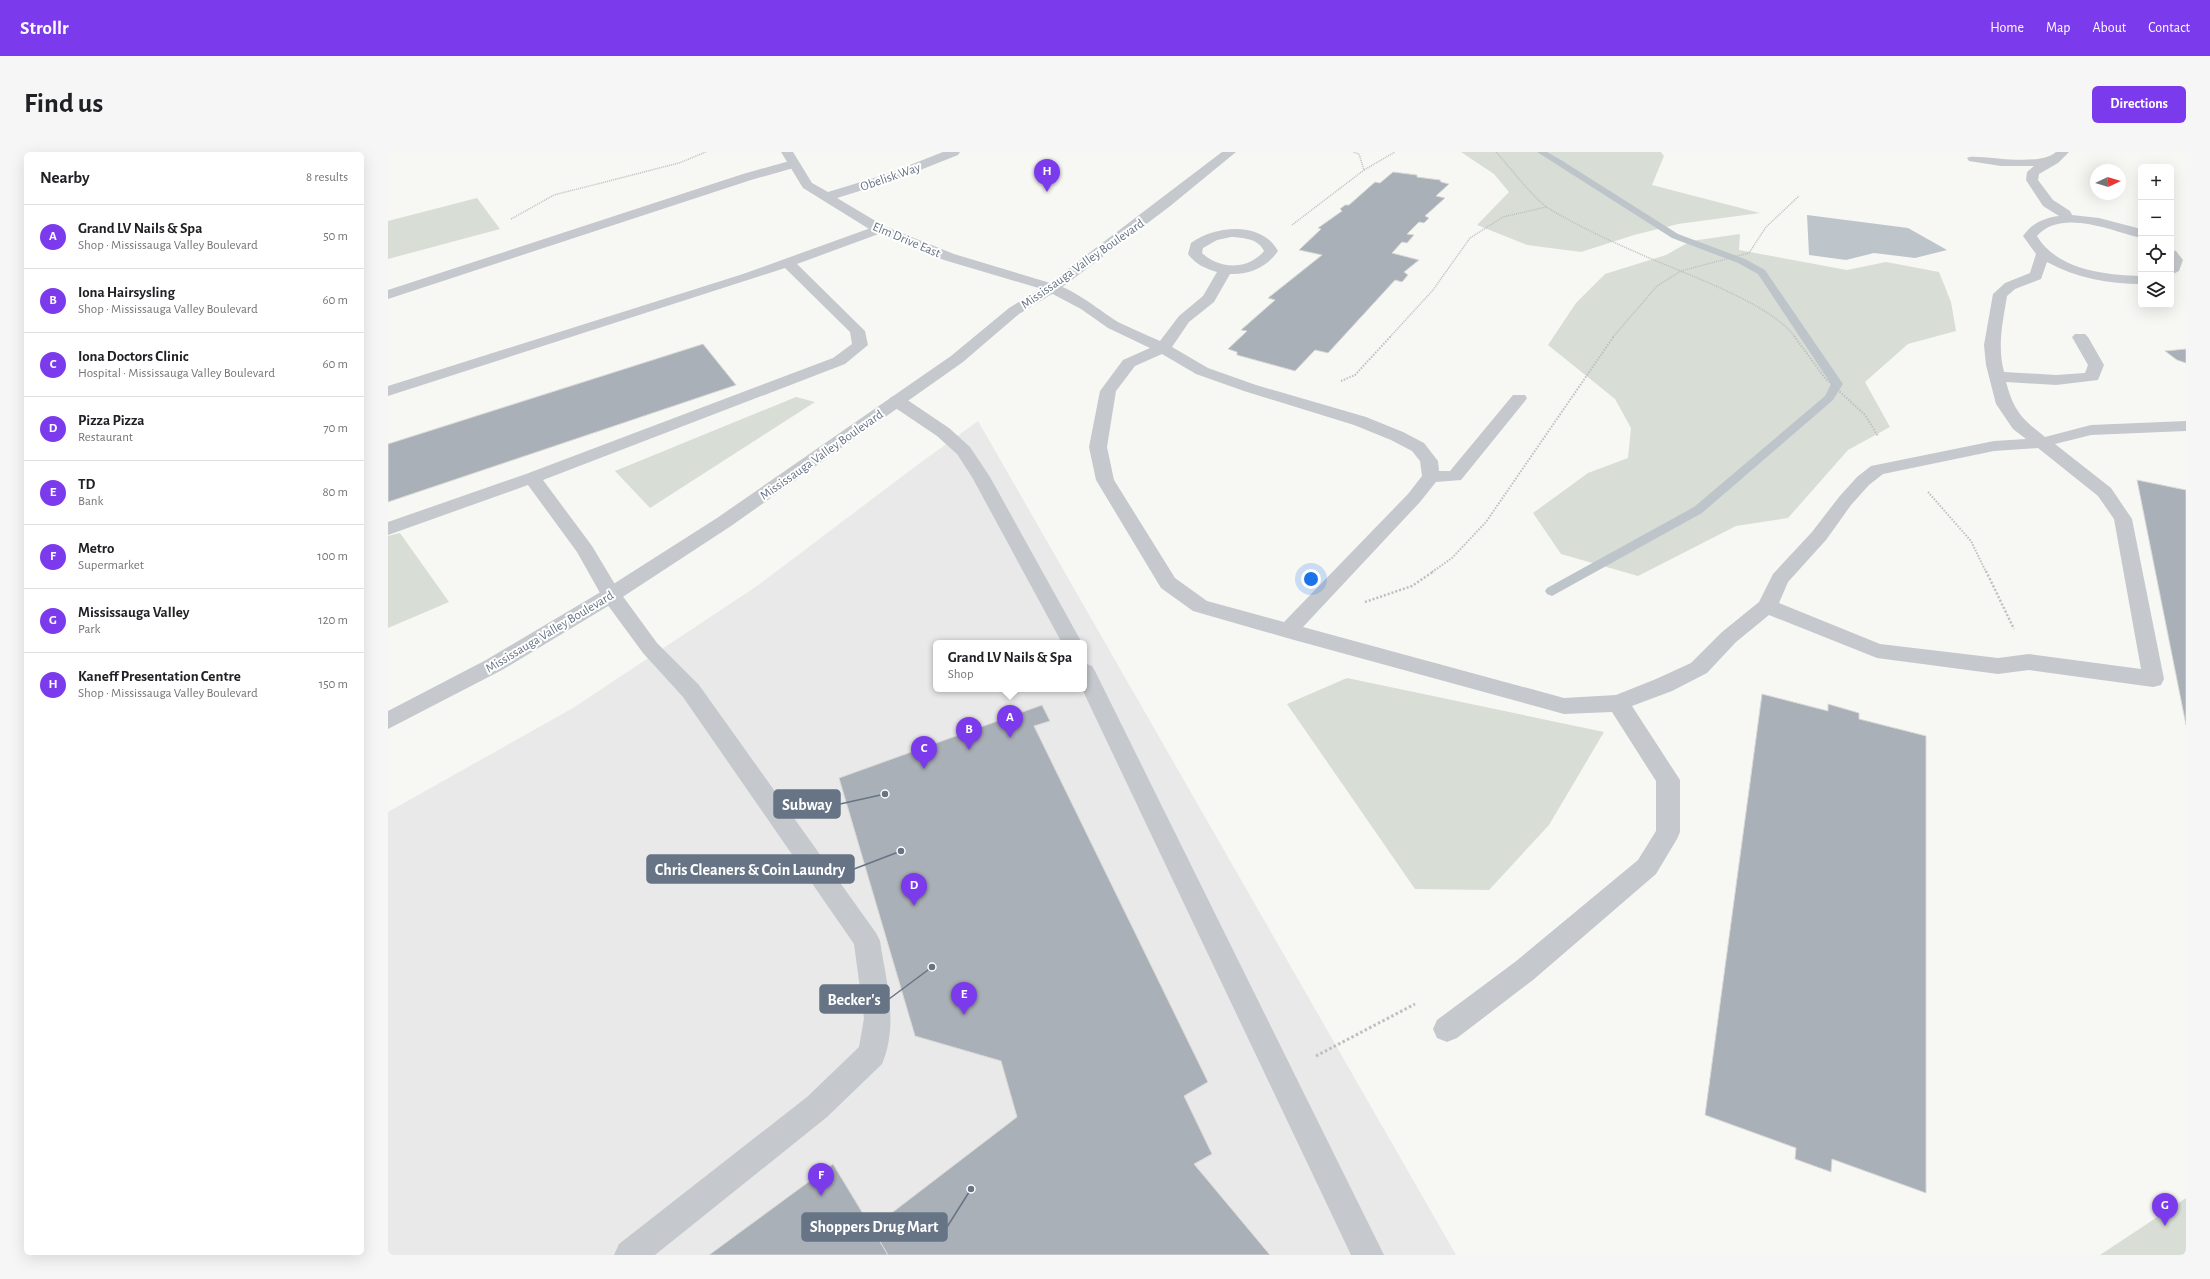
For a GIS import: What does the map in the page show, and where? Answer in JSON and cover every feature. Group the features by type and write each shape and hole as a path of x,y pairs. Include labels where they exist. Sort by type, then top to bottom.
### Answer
{"street":[{"name":"Elm Drive East","path":"787,152 807,185 879,229 949,256 1052,288 1086,306 1113,325 1163,348 1202,371 1250,388 1360,421 1397,436 1418,447 1429,461 1431,477"},
{"name":"Obelisk Way","path":"825,197 891,177 954,152"},
{"name":"Mississauga Valley Boulevard","path":"388,721 494,665 611,595 724,522 957,358 1014,311 1052,288 1164,204 1230,152"},
{"path":"1973,158 2006,164 2029,164 2059,156"},
{"path":"2059,156 2033,172 2032,180 2048,203 2065,214 2068,219"},
{"path":"388,295 747,177 793,164"},
{"path":"2138,233 2115,225 2068,219 2043,223 2033,228 2030,236 2033,244 2042,254 2058,263 2079,271 2103,277 2138,280"},
{"path":"388,391 748,277 879,229"},
{"path":"1231,233 1254,236 1268,244 1271,252 1267,259 1257,265 1226,269 1211,266 1200,261 1195,254 1196,246 1204,240 1216,235 1231,233"},
{"path":"1767,606 1877,651 1998,666 2029,662 2153,679 2124,519 2105,492 2040,443 2019,425 2004,404 1997,376 1992,345 2000,294 2010,286 2036,276 2042,254"},
{"path":"2174,258 2176,260 2174,268"},
{"path":"388,529 532,478 839,361 860,345 857,331 788,263"},
{"path":"1226,269 1209,299 1184,319 1171,334 1163,348 1129,363 1108,391 1098,447 1105,480 1168,583 1200,606 1564,706 1618,703 1664,685 1699,668 1729,637 1767,606 1780,579 1819,536 1845,501 1863,481 1877,470 1994,446 2040,443 2091,430 2186,426"},
{"path":"1997,376 2050,380 2078,380 2092,377 2096,365 2080,337"},
{"path":"1287,631 1374,542 1431,477 1455,476 1519,398"},
{"path":"897,401 943,432 964,451 981,476 1070,640"},
{"path":"532,478 585,550 611,595 650,648 691,691 867,941 878,1018 872,1054 817,1107 630,1255"},
{"path":"1087,676 1368,1255"},
{"path":"1447,1029 1524,971 1647,867 1668,832 1668,780 1618,703"}],"path":[{"path":"510,220 554,195 679,163 706,152"},
{"path":"1353,152 1359,154 1364,170"},
{"path":"1287,230 1364,170 1395,152"},
{"path":"1496,152 1546,207 1637,253 1681,271 1764,310 1788,327 1825,378 1866,415 1883,444 1905,465 1971,541 2001,599 2029,662"},
{"path":"1714,261 1749,253 1766,227 1799,196"},
{"path":"1341,381 1355,376 1433,290 1470,238 1503,217 1546,207"},
{"path":"1280,1074 1420,1001"}],"shaded area":[{"path":"1461,152 1661,152 1664,156 1652,185 1760,213 1678,224 1634,235 1581,252 1527,245 1477,225 1509,192 1494,174"},
{"path":"477,198 500,229 388,259 388,221"},
{"path":"1807,215 1908,228 1947,250 1915,258 1874,253 1846,260 1809,255"},
{"path":"1740,234 1739,250 1847,270 1886,262 1939,272 1951,302 1956,331 1908,344 1865,382 1890,427 1848,450 1788,518 1736,526 1638,576 1561,554 1533,513 1588,473 1628,458 1631,428 1615,399 1548,345 1576,303 1605,274 1666,255 1691,241"},
{"path":"796,397 815,402 650,508 615,471"},
{"path":"978,421 1456,1255 388,1255 388,812 573,708 757,586"},
{"path":"400,533 449,602 388,628 388,536"},
{"path":"1347,678 1604,732 1549,825 1489,890 1415,889 1287,704"},
{"path":"2186,1198 2186,1255 2100,1255"}],"building":[{"path":"1393,172 1417,175 1417,177 1440,180 1441,182 1449,184 1436,196 1445,198 1425,216 1429,218 1424,223 1419,222 1407,234 1414,235 1407,243 1402,242 1392,253 1419,260 1404,272 1408,275 1402,282 1395,280 1328,353 1315,350 1295,371 1237,355 1237,352 1228,349 1247,331 1241,330 1275,300 1268,298 1322,255 1299,250 1321,229 1318,228 1342,211 1340,209 1345,205 1349,205 1375,182 1380,183"},
{"path":"703,344 736,385 388,502 388,444"},
{"path":"2186,349 2186,363 2177,360 2165,351"},
{"path":"2137,480 2186,490 2186,725"},
{"path":"1762,694 1828,711 1828,704 1859,713 1859,719 1926,736 1926,1193 1832,1159 1831,1172 1795,1159 1796,1148 1705,1115"},
{"path":"1042,705 1050,721 1034,726 1208,1082 1184,1096 1212,1154 1194,1164 1270,1255 888,1255 872,1228 1017,1117 1001,1061 915,1036 839,778"},
{"path":"833,1164 888,1255 709,1255"}],"waterway":[{"path":"1541,152 1558,161 1675,236 1697,246 1741,261 1762,272 1837,384 1829,398 1698,510 1552,591"}],"place":[{"name":"Kaneff Presentation Centre","path":"1047,192"},
{"name":"Grand LV Nails & Spa","path":"1010,738"},
{"name":"Iona Hairsysling","path":"969,750"},
{"name":"Iona Doctors Clinic","path":"924,769"},
{"name":"Subway","path":"885,794"},
{"name":"Chris Cleaners & Coin Laundry","path":"901,851"},
{"name":"Pizza Pizza","path":"914,906"},
{"name":"Becker's","path":"932,967"},
{"name":"TD","path":"964,1015"},
{"name":"Shoppers Drug Mart","path":"971,1189"},
{"name":"Metro","path":"821,1196"},
{"name":"Mississauga Valley","path":"2165,1226"}]}
